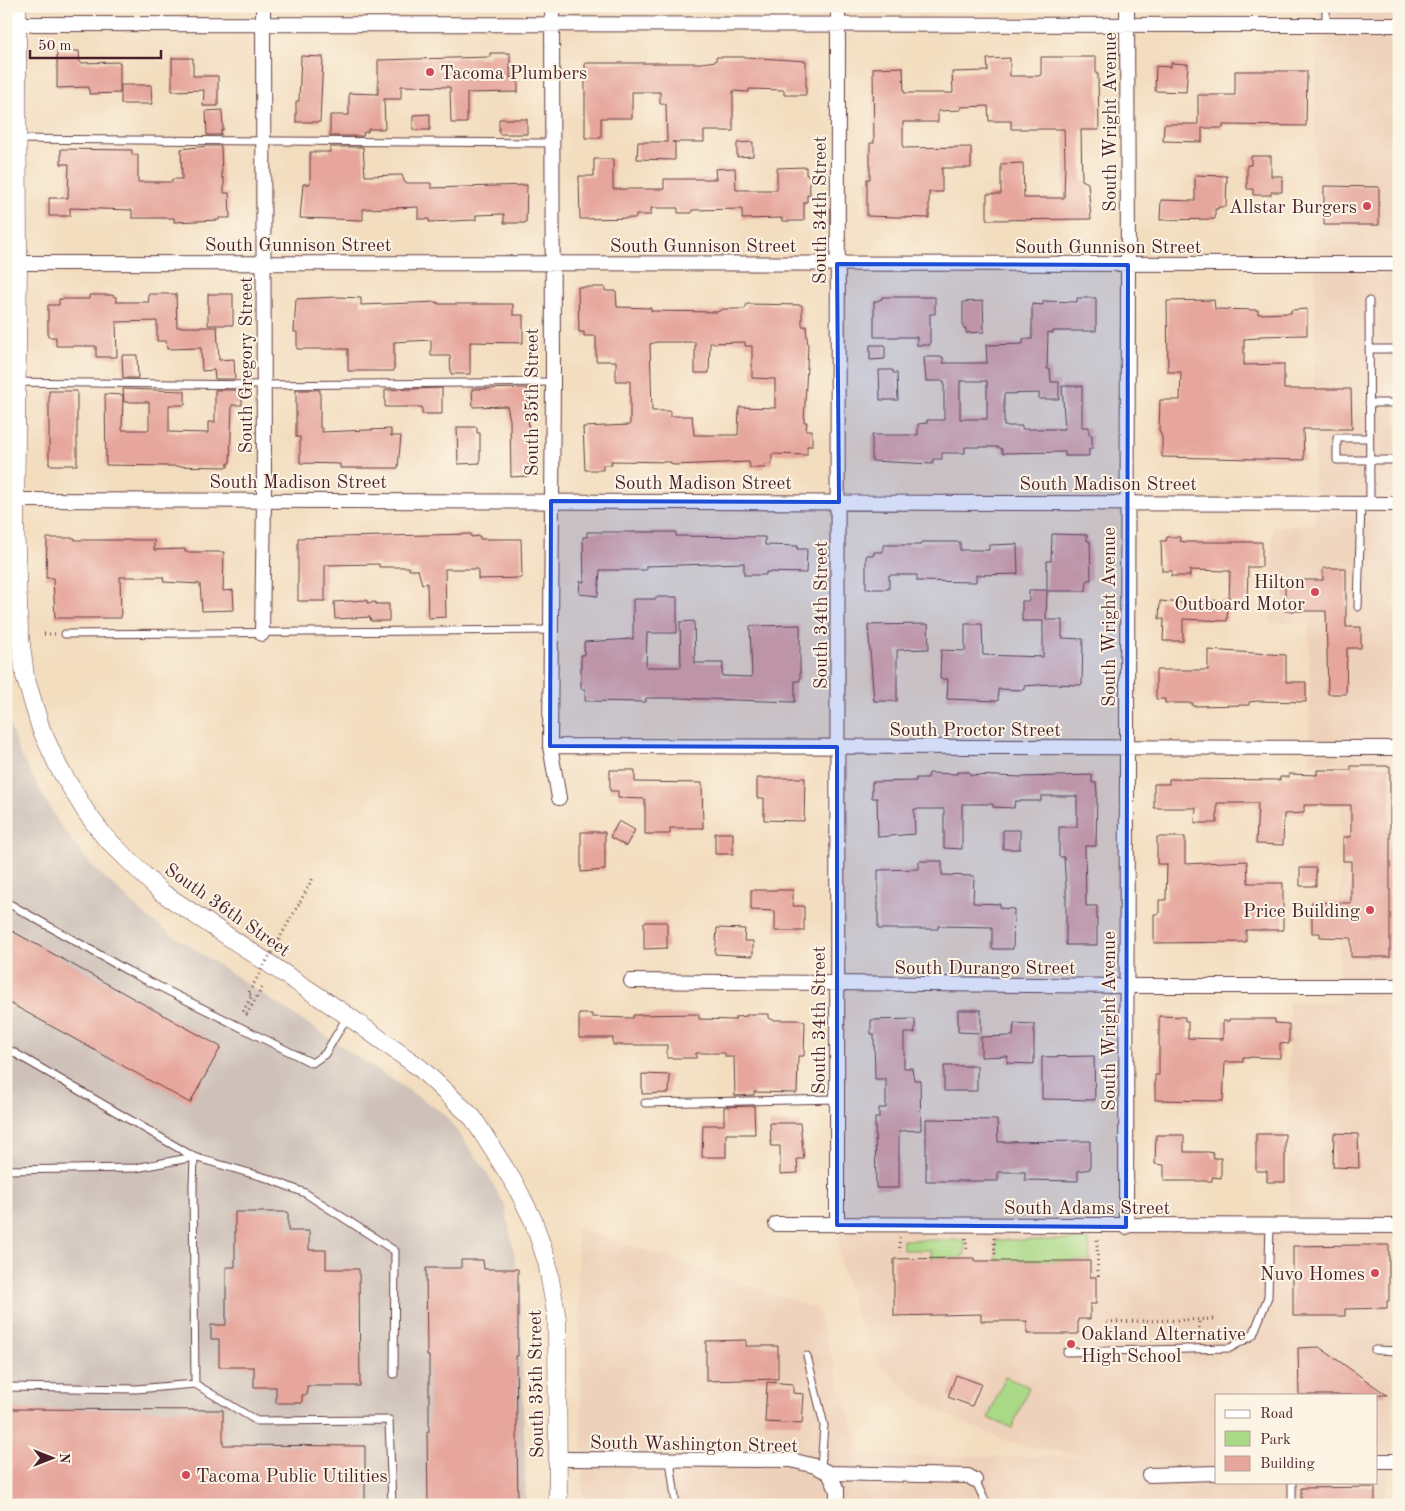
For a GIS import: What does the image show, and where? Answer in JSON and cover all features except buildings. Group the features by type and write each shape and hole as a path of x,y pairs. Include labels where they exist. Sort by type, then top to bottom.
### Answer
{"street":[{"name":"South Gregory Street","path":"262,634 264,500 263,6"},
{"name":"South 35th Street","path":"552,6 553,382 550,746 559,798"},
{"name":"South 34th Street","path":"837,1225 838,6"},
{"name":"South Wright Avenue","path":"1126,1227 1128,749 1126,501 1128,266 1127,6"},
{"path":"13,18 262,24 838,26 1127,23 1399,25"},
{"name":"South 36th Street","path":"13,18 11,500 16,629 25,676 41,729 73,794 104,836 161,892 348,1016 420,1068 473,1118 516,1186 533,1220 548,1262"},
{"name":"South Gunnison Street","path":"12,263 1128,266 1399,264"},
{"name":"South Madison Street","path":"11,500 1126,501 1399,504"},
{"name":"South Proctor Street","path":"550,746 1128,749 1399,748"},
{"name":"South Durango Street","path":"631,981 836,985 1399,986"},
{"name":"South Adams Street","path":"776,1224 1088,1227 1399,1226"},
{"name":"South 35th Street","path":"548,1262 557,1319 556,1435 558,1505"},
{"name":"South Washington Street","path":"558,1459 791,1460 825,1471 964,1476 975,1480"},
{"path":"1378,1461 1399,1461"},
{"path":"825,1471 837,1490 837,1505"},
{"path":"1149,1475 1215,1473"}],"lane":[{"path":"1326,6 1326,24"},
{"path":"12,139 552,142"},
{"path":"1358,607 1369,459 1369,301"},
{"path":"1369,349 1399,349"},
{"path":"11,382 263,385 553,382"},
{"path":"1369,403 1399,403"},
{"path":"1369,438 1337,438 1337,460 1399,460"},
{"path":"65,634 262,634 551,630"},
{"path":"6,902 128,971 312,1063 325,1054 348,1016"},
{"path":"6,1048 194,1157 267,1178 305,1193 395,1251 394,1374"},
{"path":"645,1103 837,1099"},
{"path":"6,1170 136,1168 194,1157"},
{"path":"194,1157 195,1384"},
{"path":"1067,1352 1230,1348 1250,1337 1253,1335 1268,1298 1270,1226"},
{"path":"1375,1350 1399,1351"},
{"path":"806,1356 824,1425 825,1471"},
{"path":"6,1387 136,1389 195,1384 257,1421 389,1420 392,1505"},
{"path":"670,1460 676,1505"},
{"path":"975,1480 987,1505"},
{"path":"1292,1484 1292,1505"}],"path":[{"path":"262,988 247,1014 243,1012 252,995 248,994 314,876"},
{"path":"1088,1227 1087,1238 1097,1238 1098,1278"},
{"path":"899,1237 900,1252"},
{"path":"966,1237 967,1251"},
{"path":"994,1238 994,1258"},
{"path":"1108,1322 1216,1319"}],"highlighted area":[{"path":"837,264 1128,265 1126,1227 837,1225 837,747 550,746 551,501 839,502"}],"shaded area":[{"path":"1316,6 1396,6 1393,1465 1383,1505 583,1505 578,1254 575,1227 817,1309 862,1456 1097,1457 1029,1447 1002,1439 944,1414 916,1397 899,1383 878,1361 861,1327 840,1261 837,1225 1289,1226 1289,1002 1339,1002 1341,763 1309,764 1309,623 1271,623 1272,526 1314,525"},
{"name":"Tacoma Public Utilities","path":"6,713 19,752 59,824 91,865 153,922 443,1113 483,1166 505,1206 520,1286 526,1505 6,1505"}],"green space":[{"path":"903,1240 965,1240 965,1255 962,1255 962,1258 931,1258 931,1250 903,1250"},
{"path":"996,1240 1089,1240 1090,1261 996,1261"},
{"path":"1005,1377 1029,1387 1012,1428 988,1418"}],"place":[{"name":"Tacoma Plumbers","path":"430,72"},
{"name":"Allstar Burgers","path":"1367,206"},
{"name":"Hilton Outboard Motor","path":"1315,592"},
{"name":"Price Building","path":"1370,910"},
{"name":"Nuvo Homes","path":"1375,1273"},
{"name":"Oakland Alternative High School","path":"1071,1344"},
{"name":"Tacoma Public Utilities","path":"186,1475"}]}
